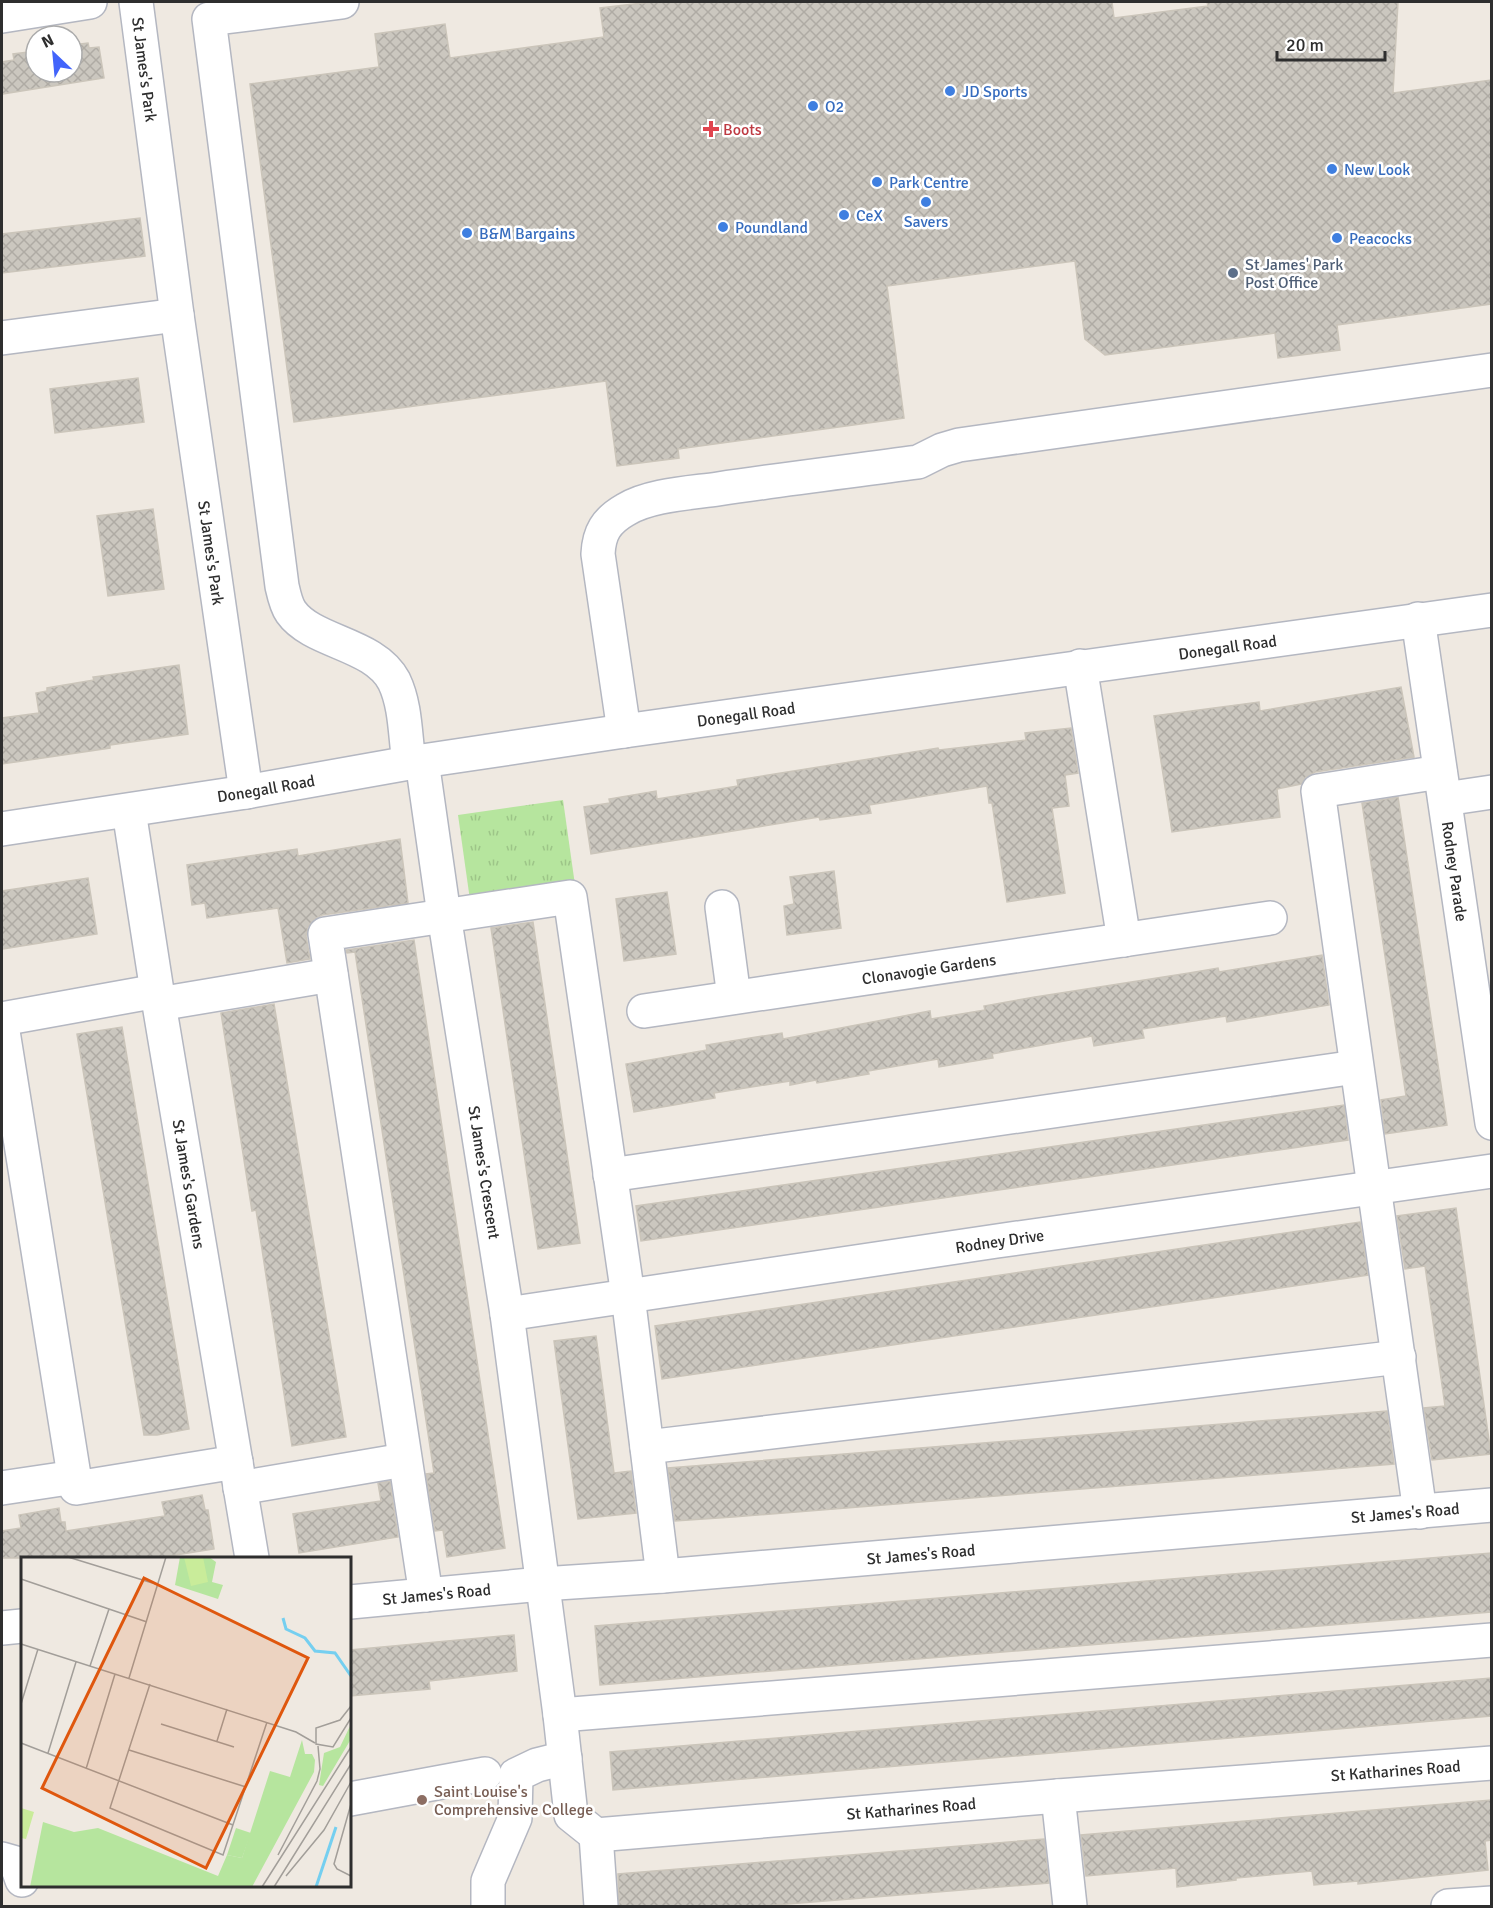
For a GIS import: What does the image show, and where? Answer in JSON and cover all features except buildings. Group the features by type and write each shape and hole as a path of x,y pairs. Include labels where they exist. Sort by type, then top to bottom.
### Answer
{"street":[{"path":"2,16 90,2"},
{"name":"St James's Park","path":"136,2 177,315 246,792"},
{"name":"St James's Crescent","path":"342,2 209,19 282,586 286,602 291,613 302,624 378,661 393,679 401,699 415,762 430,807 444,915 507,1314 542,1584"},
{"path":"2,338 177,315"},
{"path":"624,730 598,554 598,540 603,528 612,518 627,508 673,496 918,462 958,445 1491,370"},
{"name":"Donegall Road","path":"2,829 129,811 415,762 624,730 1491,610"},
{"name":"Rodney Parade","path":"1418,619 1491,1123"},
{"path":"1080,666 1124,940"},
{"path":"1420,1512 1318,791 1443,786 1491,792"},
{"name":"St James's Gardens","path":"129,811 252,1557"},
{"path":"426,1595 325,934 570,897 628,1296 663,1576"},
{"path":"722,908 734,997"},
{"name":"Clonavogie Gardens","path":"644,1011 1270,918"},
{"path":"2,1019 330,975"},
{"path":"2,1025 76,1488 404,1460"},
{"path":"610,1175 1356,1067"},
{"name":"Rodney Drive","path":"507,1314 997,1240 1491,1171"},
{"path":"647,1447 1399,1357"},
{"path":"2,1488 75,1477"},
{"name":"St James's Road","path":"351,1602 1491,1505"},
{"path":"542,1584 571,1815 596,1835 601,1906"},
{"path":"2,1628 21,1626"},
{"path":"560,1715 1491,1640"},
{"path":"488,1906 488,1881 515,1818 516,1774 537,1765 565,1758"},
{"name":"St Katharines Road","path":"596,1835 1058,1796 1491,1763"},
{"path":"351,1799 485,1774"},
{"path":"1058,1796 1070,1906"},
{"path":"22,1887 28,1906"},
{"path":"1448,1906 1491,1903"}],"green space":[{"path":"563,800 575,885 470,900 458,815"}],"place":[{"name":"JD Sports","path":"950,91"},
{"name":"O2","path":"813,106"},
{"name":"Boots","path":"711,129"},
{"name":"New Look","path":"1332,169"},
{"name":"Park Centre","path":"877,182"},
{"name":"Savers","path":"926,202"},
{"name":"CeX","path":"844,215"},
{"name":"Poundland","path":"723,227"},
{"name":"B&M Bargains","path":"467,233"},
{"name":"Peacocks","path":"1337,238"},
{"name":"St James' Park Post Office","path":"1233,273"},
{"name":"Saint Louise's Comprehensive College","path":"422,1800"}]}
